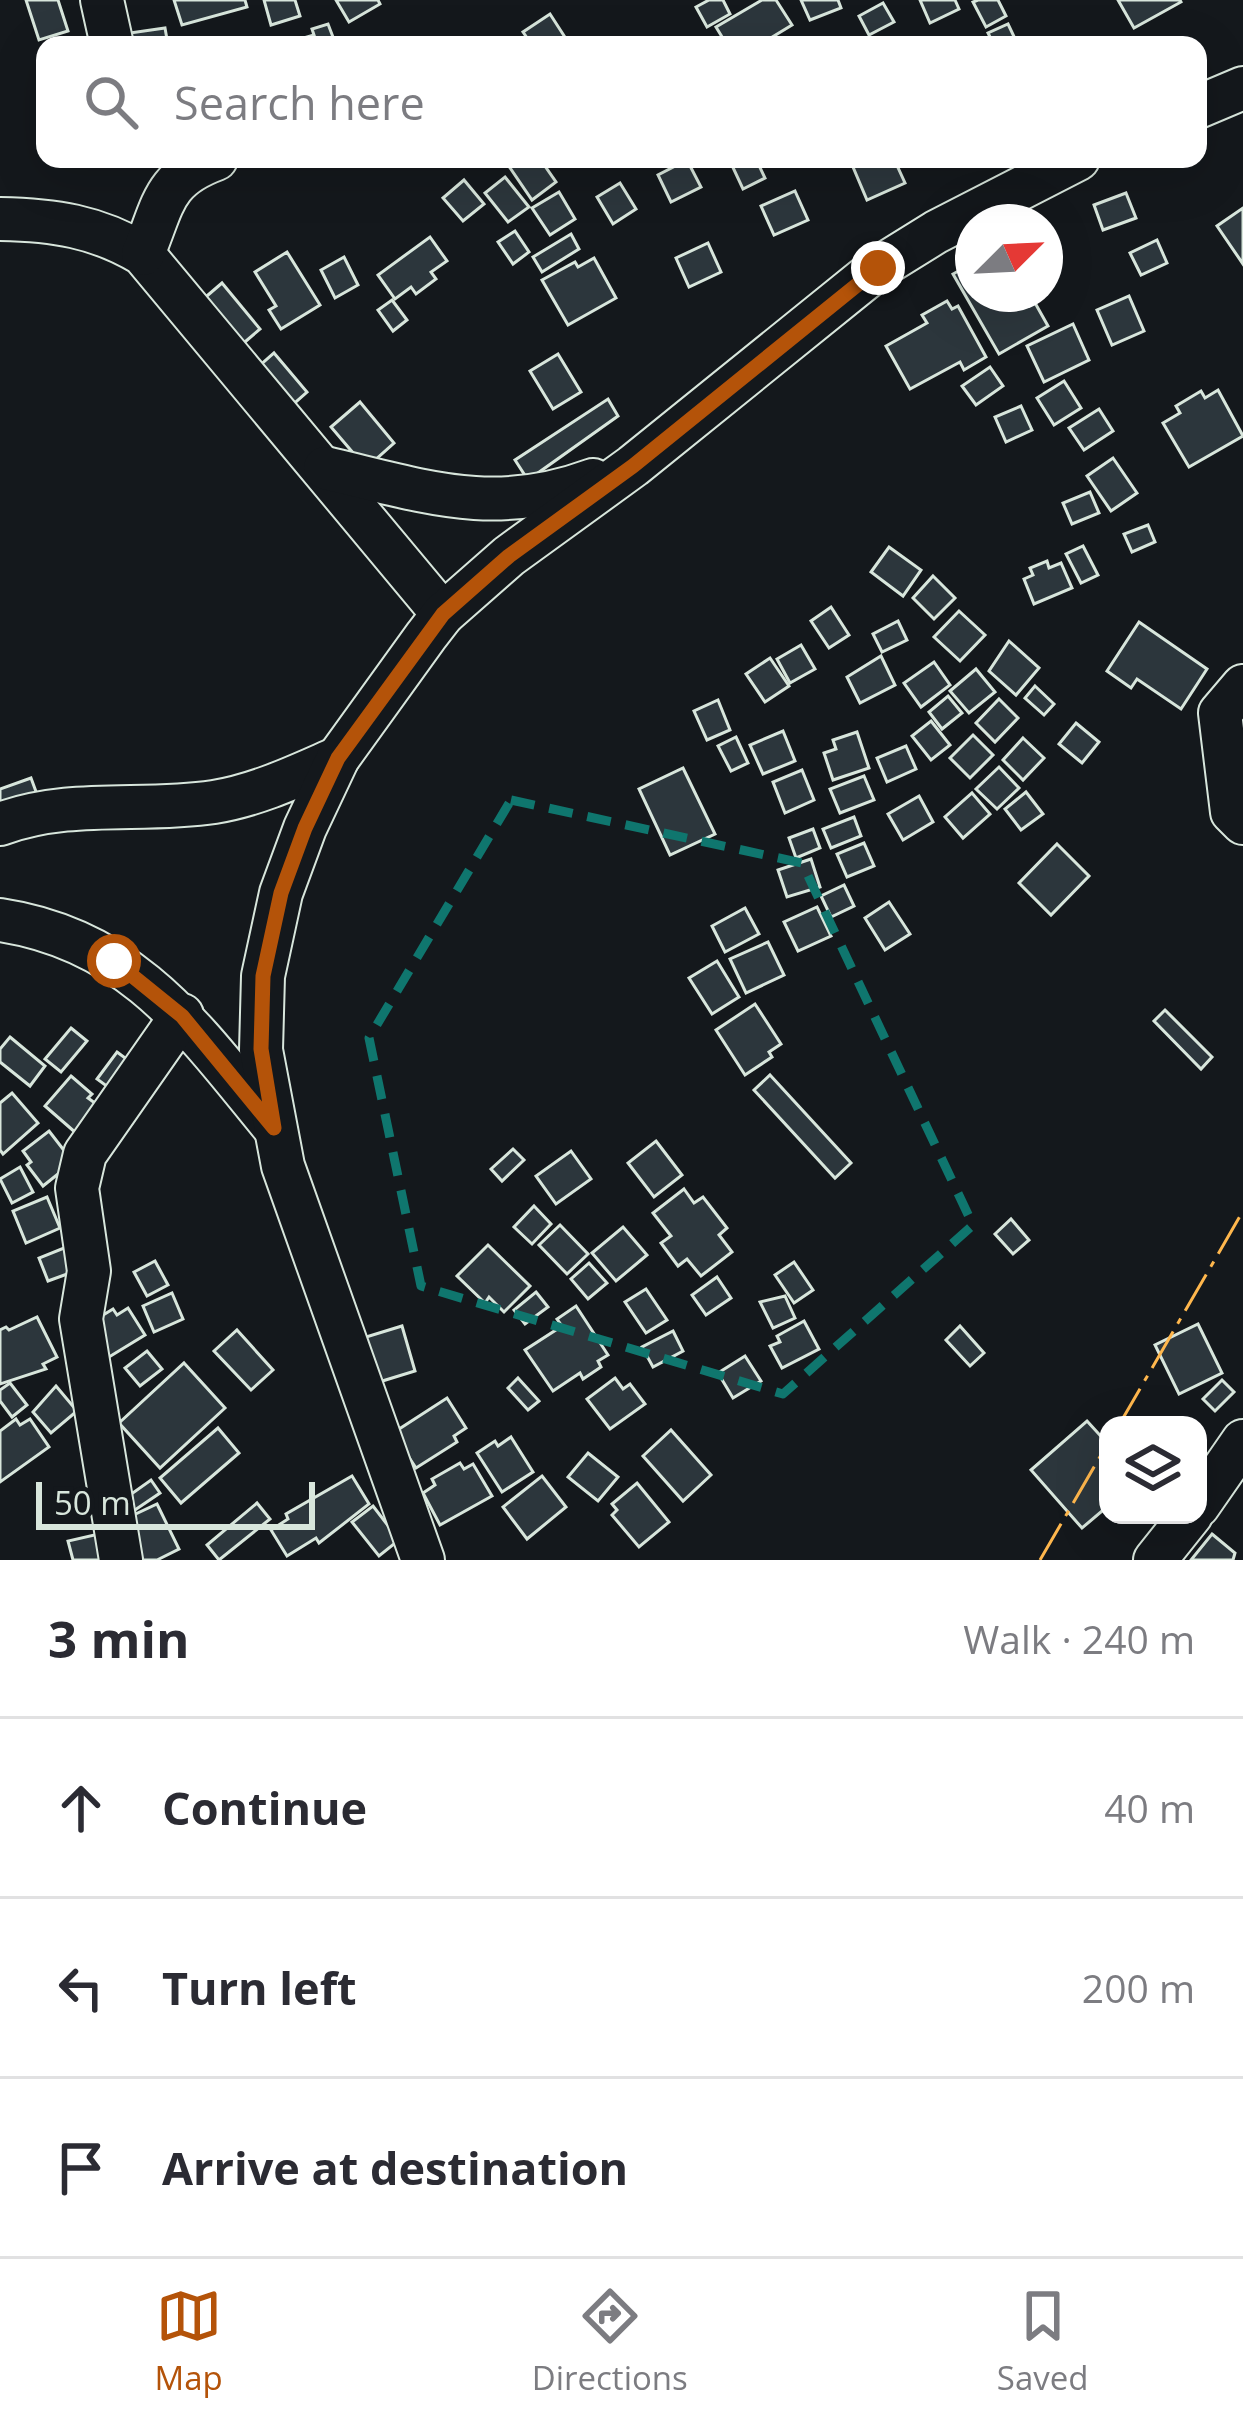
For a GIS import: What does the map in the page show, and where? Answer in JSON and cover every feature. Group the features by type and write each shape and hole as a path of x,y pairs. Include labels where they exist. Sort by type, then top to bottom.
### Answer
{"street":[{"path":"102,0 110,36"},
{"path":"1207,103 1243,88"},
{"path":"423,1560 283,1166 261,1049 263,976 281,893 305,828 338,758 443,614 509,556 633,466 878,268 936,232 1060,168"},
{"path":"143,254 164,171"},
{"path":"0,219 80,225 143,254 443,614"},
{"path":"325,468 446,497 496,501 537,498 633,466"},
{"path":"1243,686 1220,713 1232,812 1243,824"},
{"path":"0,824 40,810 214,802 277,785 338,758"},
{"path":"0,920 44,927 114,961 182,1016 274,1128"},
{"path":"121,1560 81,1318 89,1271 77,1188 85,1154 182,1016"},
{"path":"1207,1493 1243,1441"},
{"path":"1155,1560 1184,1524"}],"highlighted area":[{"path":"511,800 802,863 973,1225 783,1394 421,1286 369,1038"}],"building":[{"path":"26,0 58,0 68,31 38,36"},
{"path":"174,0 245,0 247,7 182,25"},
{"path":"264,0 295,0 300,16 271,25"},
{"path":"336,0 378,0 380,4 349,22"},
{"path":"723,0 730,14 707,27 696,7"},
{"path":"762,0 776,0 792,25 774,36 722,36 716,27"},
{"path":"801,0 838,0 841,8 810,20"},
{"path":"920,0 955,0 959,9 930,23"},
{"path":"998,0 1006,16 986,27 973,2"},
{"path":"1118,0 1180,0 1181,2 1134,28"},
{"path":"883,3 894,22 869,35 859,16"},
{"path":"550,14 564,36 526,36 523,32"},
{"path":"328,24 333,36 310,36 312,29"},
{"path":"1008,24 1014,36 990,36"},
{"path":"165,28 166,36 130,36"},
{"path":"510,168 546,168 556,182 532,200"},
{"path":"672,168 691,168 701,187 671,202 658,175"},
{"path":"733,168 760,168 765,178 743,189"},
{"path":"853,168 898,168 905,183 867,200"},
{"path":"505,177 529,207 508,222 485,193"},
{"path":"464,180 484,204 463,221 443,198"},
{"path":"620,183 636,209 613,224 597,197"},
{"path":"795,191 808,220 774,235 761,206"},
{"path":"559,192 575,219 550,235 532,208"},
{"path":"1126,193 1136,218 1103,230 1094,205"},
{"path":"1243,208 1243,264 1217,226"},
{"path":"515,231 529,252 513,264 498,242"},
{"path":"571,234 579,249 542,272 533,257"},
{"path":"430,237 447,261 431,272 436,279 416,294 411,287 395,299 378,275"},
{"path":"1157,240 1167,263 1141,275 1130,253"},
{"path":"708,243 721,272 689,287 676,258"},
{"path":"287,252 320,305 281,329 269,310 276,306 255,272"},
{"path":"344,257 358,285 335,298 321,270"},
{"path":"594,258 616,298 568,325 542,280 575,262 578,267"},
{"path":"222,283 260,329 239,347 201,301"},
{"path":"1129,296 1144,331 1112,345 1097,310"},
{"path":"392,300 407,320 393,331 378,310"},
{"path":"947,301 955,312 961,312 986,357 964,370 960,362 910,389 886,346 927,323 922,315"},
{"path":"975,312 1040,312 1048,326 999,354"},
{"path":"1073,324 1089,360 1044,382 1027,346"},
{"path":"274,353 307,392 290,407 257,368"},
{"path":"558,354 581,392 553,409 530,371"},
{"path":"990,367 1003,386 976,405 962,386"},
{"path":"1064,381 1081,408 1054,425 1037,398"},
{"path":"1218,390 1243,436 1189,467 1163,423 1180,413 1176,406 1201,391 1205,398"},
{"path":"608,399 618,416 528,480 515,460"},
{"path":"360,402 394,443 366,468 331,427"},
{"path":"1021,406 1032,430 1006,442 995,417"},
{"path":"1099,409 1113,431 1084,450 1069,428"},
{"path":"1113,458 1137,493 1111,511 1087,476"},
{"path":"1090,492 1099,513 1072,524 1063,503"},
{"path":"1148,525 1155,542 1132,552 1124,534"},
{"path":"1083,546 1098,575 1081,583 1066,554"},
{"path":"889,547 921,570 903,596 871,572"},
{"path":"1047,561 1049,568 1061,563 1072,588 1034,604 1024,579 1033,575 1030,568"},
{"path":"933,576 955,598 934,619 913,598"},
{"path":"831,607 849,635 829,648 811,621"},
{"path":"959,611 985,635 960,661 934,637"},
{"path":"898,621 907,640 882,652 873,634"},
{"path":"1139,622 1207,669 1181,709 1137,679 1131,688 1107,671"},
{"path":"1009,641 1039,668 1016,695 989,671"},
{"path":"801,645 815,669 790,683 777,659"},
{"path":"881,656 895,685 860,703 847,677"},
{"path":"770,658 789,686 765,702 746,674"},
{"path":"934,662 950,685 921,707 904,683"},
{"path":"976,669 995,692 969,713 950,691"},
{"path":"1035,686 1054,704 1044,715 1025,698"},
{"path":"948,696 962,713 942,729 929,712"},
{"path":"999,699 1018,718 995,742 976,723"},
{"path":"718,700 730,730 707,740 694,711"},
{"path":"931,721 950,745 931,760 912,736"},
{"path":"1076,723 1099,742 1082,763 1059,744"},
{"path":"783,731 795,761 763,774 750,745"},
{"path":"857,732 869,768 833,780 824,753 836,749 833,740"},
{"path":"973,735 993,755 970,778 950,758"},
{"path":"736,737 748,763 731,771 718,746"},
{"path":"1023,738 1044,758 1023,780 1003,760"},
{"path":"906,746 916,769 887,782 877,758"},
{"path":"999,767 1019,788 997,809 976,789"},
{"path":"683,768 715,834 670,855 639,789"},
{"path":"802,770 814,800 785,813 773,782"},
{"path":"864,776 874,800 840,813 830,789"},
{"path":"31,778 38,797 0,810 0,789"},
{"path":"1026,792 1043,814 1021,830 1005,809"},
{"path":"972,793 990,814 963,838 945,817"},
{"path":"919,796 933,822 903,840 888,814"},
{"path":"854,817 861,836 831,848 823,829"},
{"path":"813,829 820,848 796,858 789,838"},
{"path":"864,843 874,866 847,877 837,854"},
{"path":"1057,844 1089,876 1051,915 1019,883"},
{"path":"811,859 820,887 787,897 778,870"},
{"path":"844,885 854,906 831,917 821,896"},
{"path":"889,902 910,934 885,950 865,918"},
{"path":"817,907 831,936 798,951 784,922"},
{"path":"745,908 759,934 725,952 712,926"},
{"path":"768,942 784,975 746,993 730,959"},
{"path":"717,961 739,997 712,1014 689,978"},
{"path":"755,1004 781,1044 769,1052 772,1057 745,1075 716,1030"},
{"path":"1165,1010 1212,1057 1201,1069 1154,1021"},
{"path":"71,1028 87,1041 61,1072 45,1059"},
{"path":"10,1037 45,1066 30,1086 0,1062 0,1049"},
{"path":"117,1052 132,1063 112,1090 97,1079"},
{"path":"770,1075 851,1163 835,1178 754,1090"},
{"path":"71,1076 99,1106 76,1133 45,1106"},
{"path":"12,1093 38,1123 3,1154 0,1103"},
{"path":"49,1131 73,1162 43,1186 23,1151"},
{"path":"656,1141 682,1175 654,1197 628,1163"},
{"path":"513,1149 524,1160 502,1181 491,1169"},
{"path":"571,1151 591,1179 556,1204 536,1176"},
{"path":"20,1167 33,1192 12,1203 0,1179"},
{"path":"684,1189 694,1203 703,1197 727,1228 719,1235 732,1252 701,1276 687,1259 678,1266 661,1243 671,1236 653,1213"},
{"path":"47,1197 60,1228 26,1243 13,1211"},
{"path":"534,1206 551,1224 532,1244 514,1227"},
{"path":"1011,1219 1029,1240 1013,1254 995,1234"},
{"path":"560,1225 588,1254 567,1274 539,1245"},
{"path":"623,1227 647,1255 616,1281 592,1253"},
{"path":"488,1245 530,1286 504,1312 489,1297 485,1303 457,1276"},
{"path":"69,1246 78,1270 48,1281 39,1258"},
{"path":"155,1261 168,1285 147,1296 134,1272"},
{"path":"794,1262 813,1290 794,1303 775,1275"},
{"path":"589,1263 607,1283 588,1299 571,1279"},
{"path":"717,1277 731,1298 706,1315 692,1295"},
{"path":"646,1289 667,1320 646,1333 625,1302"},
{"path":"536,1292 548,1307 525,1324 514,1310"},
{"path":"172,1293 183,1319 154,1332 143,1306"},
{"path":"785,1296 795,1318 773,1328 760,1302"},
{"path":"576,1306 608,1355 598,1361 601,1367 583,1379 580,1373 553,1391 525,1350 562,1326 557,1319"},
{"path":"128,1308 145,1335 109,1357 93,1330 95,1320 113,1309 117,1315"},
{"path":"37,1317 57,1357 43,1364 46,1369 0,1384 0,1330"},
{"path":"804,1321 819,1349 782,1368 770,1346 780,1342 777,1336"},
{"path":"1198,1324 1222,1373 1179,1394 1155,1345"},
{"path":"402,1326 415,1371 379,1382 366,1337"},
{"path":"960,1326 984,1353 970,1366 946,1340"},
{"path":"237,1330 273,1370 251,1390 214,1351"},
{"path":"673,1331 683,1351 653,1367 642,1347"},
{"path":"147,1351 162,1369 140,1386 125,1368"},
{"path":"745,1356 761,1381 733,1398 718,1373"},
{"path":"184,1363 225,1408 160,1468 119,1423"},
{"path":"518,1378 539,1401 528,1410 508,1388"},
{"path":"615,1378 623,1389 630,1384 645,1404 610,1429 587,1399"},
{"path":"1222,1380 1234,1392 1215,1411 1203,1399"},
{"path":"10,1383 27,1405 12,1417 0,1401 0,1390"},
{"path":"56,1386 77,1411 51,1433 33,1412"},
{"path":"447,1398 466,1428 454,1436 457,1442 416,1468 393,1433"},
{"path":"16,1419 20,1425 30,1419 49,1447 0,1482 0,1431"},
{"path":"1087,1421 1099,1434 1099,1514 1082,1528 1031,1470"},
{"path":"218,1428 239,1453 181,1503 160,1478"},
{"path":"671,1430 711,1475 683,1501 643,1456"},
{"path":"511,1437 533,1472 502,1492 477,1453"},
{"path":"588,1453 618,1477 598,1501 568,1477"},
{"path":"460,1463 464,1469 473,1464 492,1496 440,1525 423,1493 435,1485 432,1479"},
{"path":"352,1476 369,1504 319,1543 316,1538 287,1556 271,1530 288,1519 286,1514"},
{"path":"542,1476 566,1507 527,1539 503,1507"},
{"path":"151,1480 160,1493 129,1514 120,1502"},
{"path":"637,1483 669,1522 639,1547 612,1515 617,1510 612,1504"},
{"path":"257,1503 270,1519 219,1560 207,1545"},
{"path":"157,1504 179,1549 157,1560 143,1560 123,1520"},
{"path":"373,1506 399,1540 379,1556 352,1522"},
{"path":"103,1533 109,1560 73,1560 68,1541"},
{"path":"1212,1534 1235,1553 1233,1560 1191,1560"}],"power":[{"path":"1124,1416 1243,1211"},
{"path":"1040,1560 1099,1458"}],"route":[{"path":"114,961 182,1016 274,1128 261,1049 263,976 281,893 338,758 443,614 509,556 633,466 878,268"}]}
